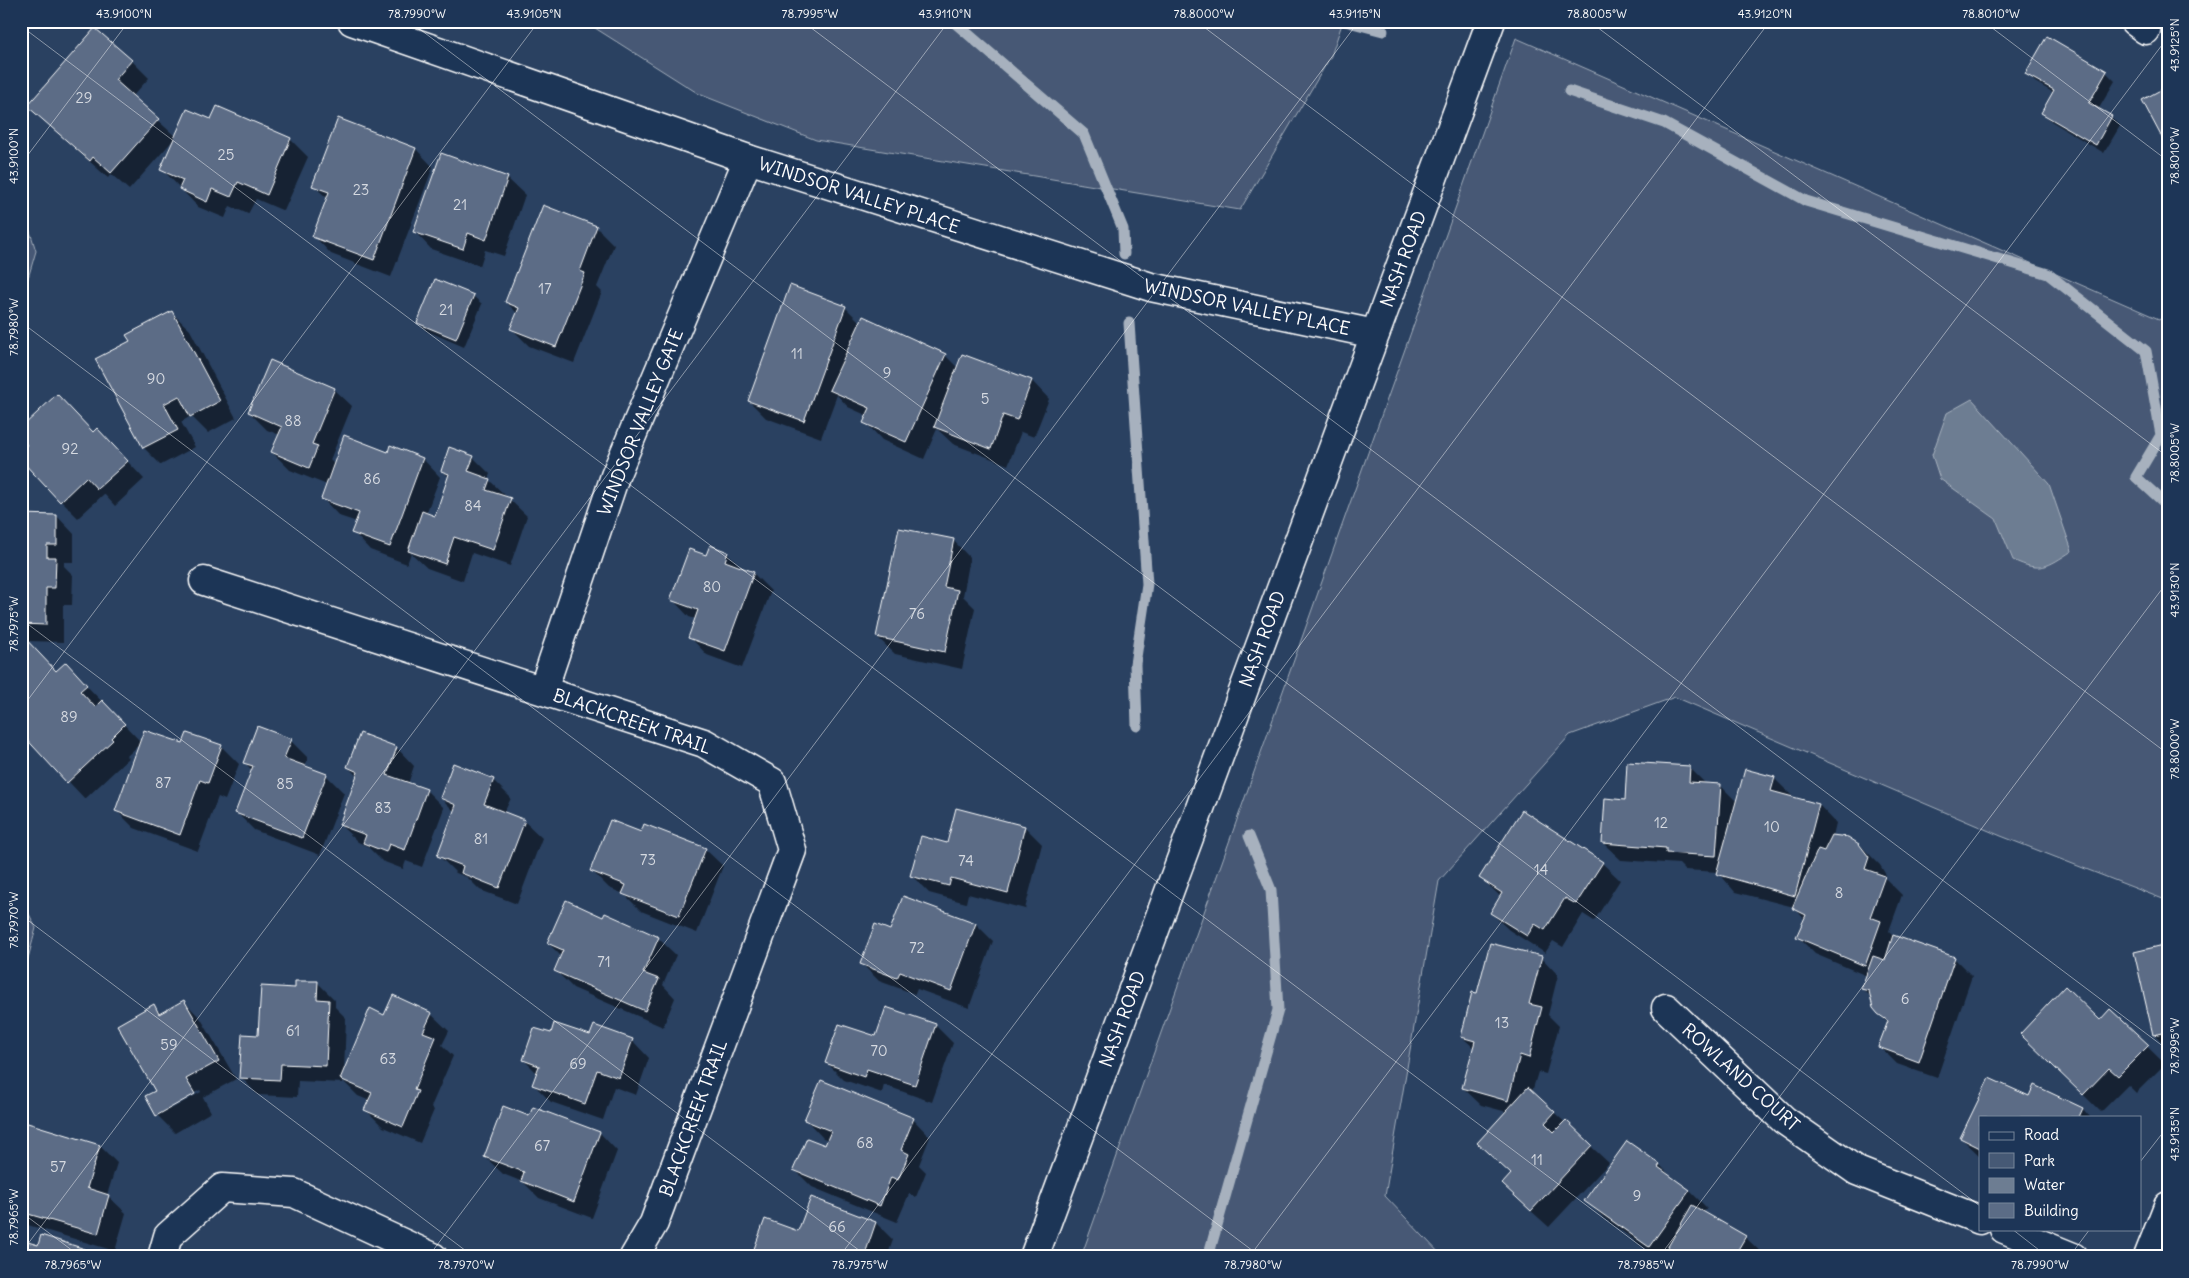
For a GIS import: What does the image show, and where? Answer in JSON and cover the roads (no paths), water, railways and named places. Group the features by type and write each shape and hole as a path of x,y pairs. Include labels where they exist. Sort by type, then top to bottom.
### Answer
{"street":[{"name":"WINDSOR VALLEY PLACE","path":"352,21 748,159 1151,287 1375,334"},
{"name":"NASH ROAD","path":"1034,1257 1491,21"},
{"name":"WINDSOR VALLEY GATE","path":"543,690 615,476 748,159"},
{"name":"BLACKCREEK TRAIL","path":"204,581 704,744 772,782 792,850 654,1223 634,1257"},
{"name":"ROWLAND COURT","path":"1666,1008 1784,1120 1857,1170 1979,1220"},
{"path":"162,1257 168,1236 222,1188 294,1192 433,1257"},
{"path":"2148,1257 2168,1206"},
{"path":"2006,1230 2073,1257"}],"water":[{"path":"1972,399 2049,484 2072,551 2050,564 2037,567 2013,560 1996,519 1940,479 1932,455 1947,413"}],"waterway":[{"path":"953,21 1084,134 1123,229 1124,254"},
{"path":"1345,21 1383,31"},
{"path":"1569,91 1664,123 1806,201 2048,274 2146,351 2161,435 2136,477 2168,506"},
{"path":"1129,323 1147,584 1135,664 1137,726"},
{"path":"1208,1257 1278,1010 1271,890 1249,836"}]}
